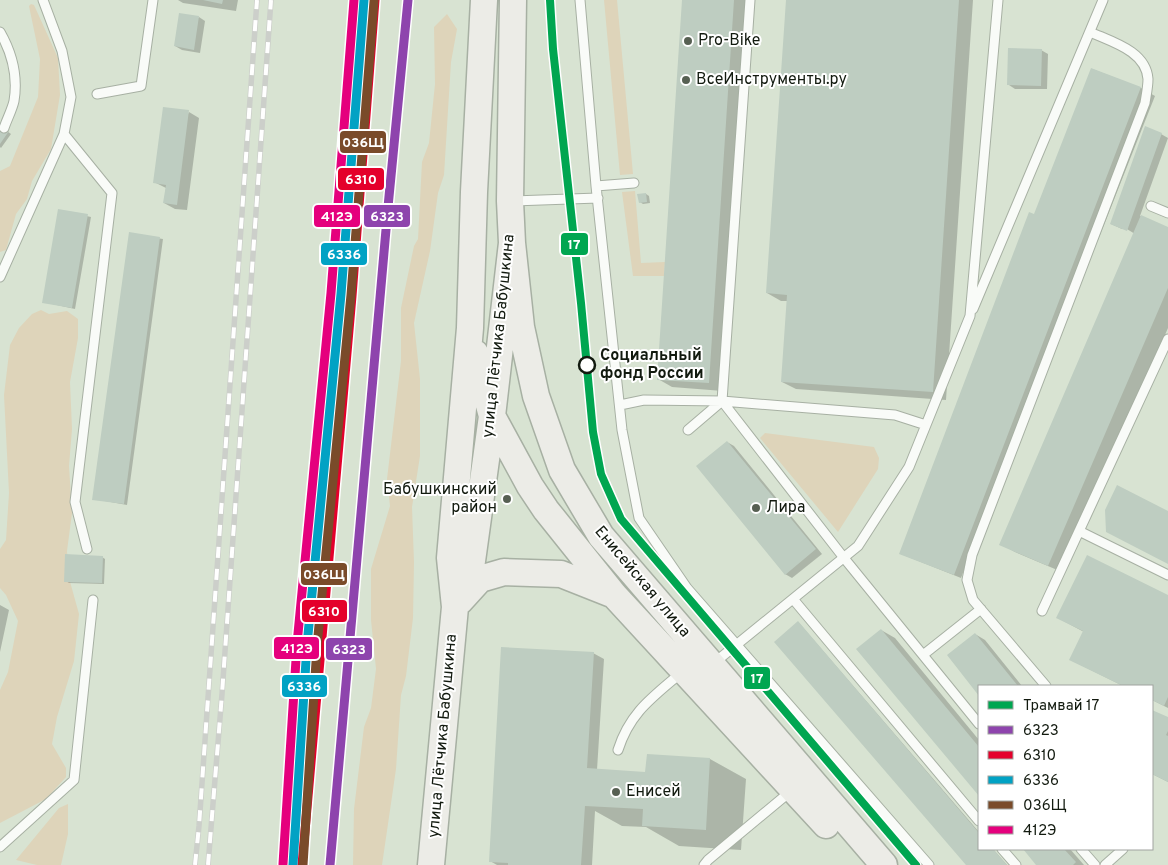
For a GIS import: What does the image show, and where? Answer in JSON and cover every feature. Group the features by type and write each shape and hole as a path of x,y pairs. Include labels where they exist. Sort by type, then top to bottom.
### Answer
{"main road":[{"name":"улица Лётчика Бабушкина","path":"431,865 455,607 450,558 470,328 474,192 484,0"},
{"name":"улица Лётчика Бабушкина","path":"455,607 472,561 492,416 512,243 510,201 513,0"},
{"name":"Енисейская улица","path":"512,243 521,328 536,396 564,475 601,536 884,865"},
{"name":"Енисейская улица","path":"470,328 479,373 492,416 535,494 614,595 794,789 861,865"},
{"path":"455,607 480,580 504,572 561,574 614,595"}],"lane":[{"path":"0,277 64,134 71,97 62,51 43,0"},
{"path":"97,94 141,86 153,0"},
{"path":"580,0 596,186 622,430 638,518 687,588 929,865"},
{"path":"750,0 722,401 844,558 978,723"},
{"path":"970,316 998,0"},
{"path":"712,665 858,546 908,467 1103,0"},
{"path":"0,32 9,48 15,76 14,101 4,128"},
{"path":"1045,685 973,600 967,580 972,555 1145,103 1148,78 1141,60 1124,47 1090,32"},
{"path":"64,134 112,193 75,502 87,549"},
{"path":"596,186 634,183"},
{"path":"510,201 598,198"},
{"path":"1151,206 1168,213"},
{"path":"1042,611 1168,339"},
{"path":"620,405 644,400 722,401 895,415 926,426"},
{"path":"688,430 722,401"},
{"path":"1079,531 1168,575"},
{"path":"793,599 978,820"},
{"path":"0,847 74,780 93,600"},
{"path":"923,655 981,608"},
{"path":"618,750 623,733 636,713 684,671"},
{"path":"704,865 794,789"},
{"path":"1003,850 1016,865"},
{"path":"1082,850 1095,865"},
{"path":"1105,865 1122,850"}],"shaded area":[{"path":"604,0 617,0 633,174 620,175"},
{"path":"31,4 34,5 58,58 60,95 51,149 32,181 27,199 16,214 6,250 0,252 0,171 10,166 38,97 40,59 29,6"},
{"path":"447,14 457,29 451,62 444,175 438,193 430,251 414,323 420,379 420,456 412,507 414,562 413,618 406,676 401,695 396,769 382,865 353,865 354,809 364,727 371,708 376,669 371,620 371,569 390,506 387,479 401,361 401,308 414,246 418,239 422,162 429,143 435,84 434,27"},
{"path":"635,191 641,263 665,262 664,276 633,276 622,192"},
{"path":"41,310 49,314 67,311 78,319 78,338 70,382 72,429 69,466 72,513 67,551 69,578 79,614 74,661 57,717 52,744 66,768 66,777 46,799 0,823 0,690 8,672 18,621 6,595 0,588 0,549 6,540 9,493 4,395 10,345 19,328 32,314"},
{"path":"765,433 874,447 879,458 878,469 838,532 760,438"},
{"path":"68,804 68,834 61,865 37,865 16,860 59,808"}],"building":[{"path":"203,0 223,0 222,4"},
{"path":"682,0 734,0 709,383 657,380"},
{"path":"786,0 959,0 933,392 781,382 787,295 766,293"},
{"path":"179,13 199,16 194,50 174,46"},
{"path":"1008,48 1042,49 1041,86 1007,85"},
{"path":"1091,68 1141,87 954,575 899,554 1029,212 1034,214"},
{"path":"163,107 189,110 177,205 163,203 166,185 153,183"},
{"path":"0,125 9,131 0,144"},
{"path":"1145,126 1162,133 1127,231 1110,224"},
{"path":"646,193 647,202 639,203 637,194"},
{"path":"58,209 88,214 72,308 42,303"},
{"path":"1141,215 1168,227 1168,288 1048,566 999,545"},
{"path":"129,232 160,237 124,504 92,500"},
{"name":"Лира","path":"727,441 816,549 785,575 696,466"},
{"path":"1117,485 1168,511 1168,564 1106,532 1105,510"},
{"path":"65,554 103,556 102,583 64,582"},
{"path":"1087,555 1168,595 1168,697 1164,706 1153,700 1153,685 1121,685 1069,660 1083,631 1056,618"},
{"path":"798,621 978,832 978,850 994,850 1007,865 966,865 774,642"},
{"path":"881,629 978,746 978,795 856,649"},
{"path":"975,633 1017,685 978,685 978,695 947,655"},
{"path":"501,647 594,652 587,768 645,772 647,754 710,758 706,830 642,826 643,809 585,806 581,865 508,865 508,863 489,862"},
{"path":"1153,710 1168,717 1168,731 1166,735 1168,736 1168,782 1153,774"},
{"path":"1024,850 1065,850 1076,862 1073,865 1036,865"}],"railway":[{"path":"195,865 257,0"},
{"path":"208,865 222,694 271,0"}],"tram line":[{"name":"17","path":"550,0 553,49 593,432 601,474 621,519 916,865"}],"transit line":[{"name":"412Э","path":"283,864 297,644 331,293 354,0"},
{"name":"6336","path":"293,865 307,645 341,294 364,0"},
{"name":"6310","path":"302,865 352,296 375,0"},
{"name":"6323","path":"330,865 408,0"},
{"name":"036Щ","path":"303,865 317,646 351,295 374,1"}],"place":[{"name":"Pro-Bike","path":"688,41"},
{"name":"ВсеИнструменты.ру","path":"686,80"},
{"name":"Социальный фонд России","path":"587,365"},
{"name":"Бабушкинский район","path":"507,499"},
{"name":"Лира","path":"756,508"},
{"name":"Енисей","path":"616,792"}]}
